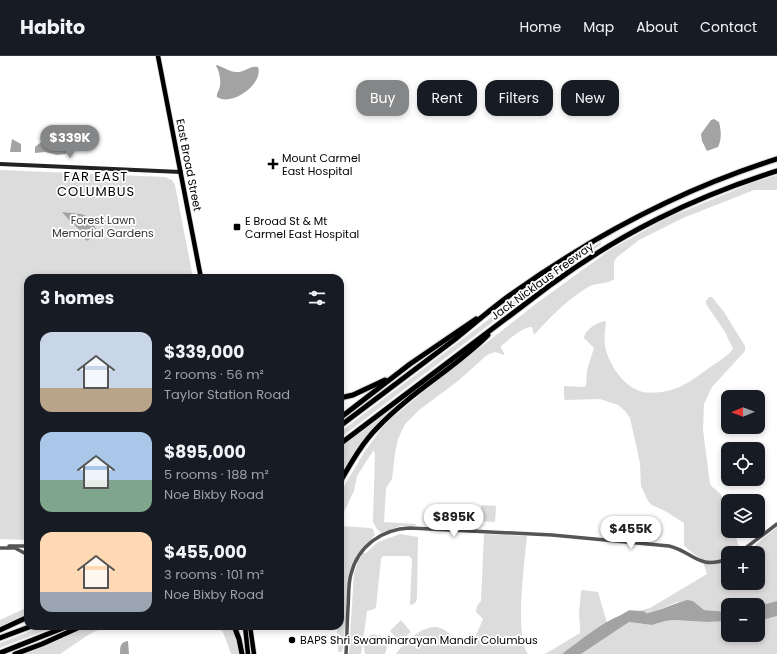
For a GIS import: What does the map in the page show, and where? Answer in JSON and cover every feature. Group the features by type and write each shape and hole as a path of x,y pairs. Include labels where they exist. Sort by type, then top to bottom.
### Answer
{"highway":[{"name":"Jack Nicklaus Freeway","path":"344,423 453,341 513,293 585,246 648,210 705,184 777,159"},
{"name":"Jack Nicklaus Freeway","path":"344,441 576,266 640,227 675,209 734,185 777,170"},
{"path":"344,415 393,377 513,293"},
{"path":"344,476 361,448 378,427 400,406 481,342 503,321"},
{"path":"344,397 353,395 393,377"},
{"path":"0,630 24,619"},
{"path":"0,638 24,629"},
{"path":"0,653 58,630"},
{"path":"15,654 73,630"},
{"path":"236,630 242,654"}],"main road":[{"name":"East Broad Street","path":"158,56 200,274"},
{"path":"0,164 181,172"},
{"path":"245,630 248,654"},
{"path":"251,630 254,654"}],"street":[{"path":"748,546 777,524"},
{"path":"346,654 350,582 353,567 361,552 372,541 383,534 394,530 414,528 559,536 669,546 680,549 695,559 704,562 721,561"},
{"path":"0,548 9,546 24,546"},
{"path":"0,548 15,548 24,553"}],"green space":[{"name":"Forest Lawn Memorial Gardens","path":"0,170 165,177 172,180 175,185 192,274 24,274 24,540 0,539"},
{"path":"777,175 777,190 754,190 683,218 639,240 616,258 614,262 614,279 612,281 590,286 582,291 560,308 534,335 532,327 524,329 516,334 501,346 504,355 495,352 487,355 458,381 419,410 405,424 398,439 392,479 386,488 384,522 416,524 415,526 400,526 381,533 373,522 374,451 357,476 354,491 344,512 344,486 365,451 382,428 392,418 426,390 537,303 610,250 665,219 752,183"},
{"path":"601,242 601,245 560,271 344,435 344,429 534,285 569,261"},
{"path":"709,297 712,297 724,312 745,346 745,351 712,387 704,404 703,430 710,484 721,495 721,538 736,538 739,546 721,546 721,590 765,590 765,546 754,546 777,527 777,601 765,604 765,598 721,598 721,611 704,610 693,601 677,602 654,612 645,614 630,613 650,608 707,574 702,559 684,546 684,523 652,505 648,501 641,486 640,463 630,418 625,411 618,405 600,399 565,400 564,386 584,387 586,385 587,370 594,348 584,338 592,327 605,321 605,346 609,359 616,371 631,387 648,393 656,393 673,390 689,382 725,357 733,349 725,332 706,304"},
{"path":"394,407 378,424 344,472 344,445"},
{"path":"481,505 496,506 495,522 480,521"},
{"path":"344,526 370,528 373,529 375,535 358,554 350,571 343,649 341,652 338,652 337,630 344,630"},
{"path":"400,534 418,537 416,602 412,605 410,604 412,559 409,556 383,556 381,559 376,607 375,609 367,611 363,641 369,636 373,635 378,635 385,638 387,647 385,654 365,654 363,643 361,654 349,654 354,573 358,562 363,553 366,553 378,542"},
{"path":"484,534 527,536 521,615 524,645 528,654 396,654 410,638 430,627 443,629 456,641 463,645 472,645 483,619 476,612 477,606 481,601"},
{"path":"581,591 598,592 607,623 562,654 545,654 580,633 579,612"},
{"path":"24,609 24,616 0,627 0,620"},
{"path":"777,616 777,654 581,654 629,622 652,625 674,620 721,621 721,642 765,642 766,619"},
{"path":"401,620 411,632 400,642 390,631"},
{"path":"33,630 47,630 0,648 0,643"},
{"path":"80,630 98,630 60,654 25,654"},
{"path":"221,630 233,630 239,643 240,654 231,654"}],"shaded area":[{"path":"217,65 234,72 239,72 252,67 258,67 259,74 251,87 245,92 230,99 223,99 217,97 220,78"},
{"path":"714,119 719,122 721,138 718,147 707,151 702,141 701,134 711,120"},
{"path":"53,134 62,143 66,154 57,155 45,152 35,153 35,147"},
{"path":"12,139 21,144 21,152 10,152"},
{"path":"62,212 81,214 89,217 96,229 88,241 81,237 80,230"},
{"path":"687,600 693,601 704,610 721,611 721,621 674,620 652,625 629,622 581,654 562,654 592,631 618,616 628,613 649,613"},
{"path":"777,601 777,616 765,619 765,604"},
{"path":"128,641 129,654 120,654 121,645 123,642"}],"waterway":[{"path":"623,617 630,613 643,614"}],"place":[{"name":"Mount Carmel East Hospital","path":"273,164"},
{"name":"E Broad St & Mt Carmel East Hospital","path":"237,227"},
{"name":"BAPS Shri Swaminarayan Mandir Columbus","path":"292,640"}],"district":[{"name":"FAR EAST COLUMBUS","path":"96,184"}]}
